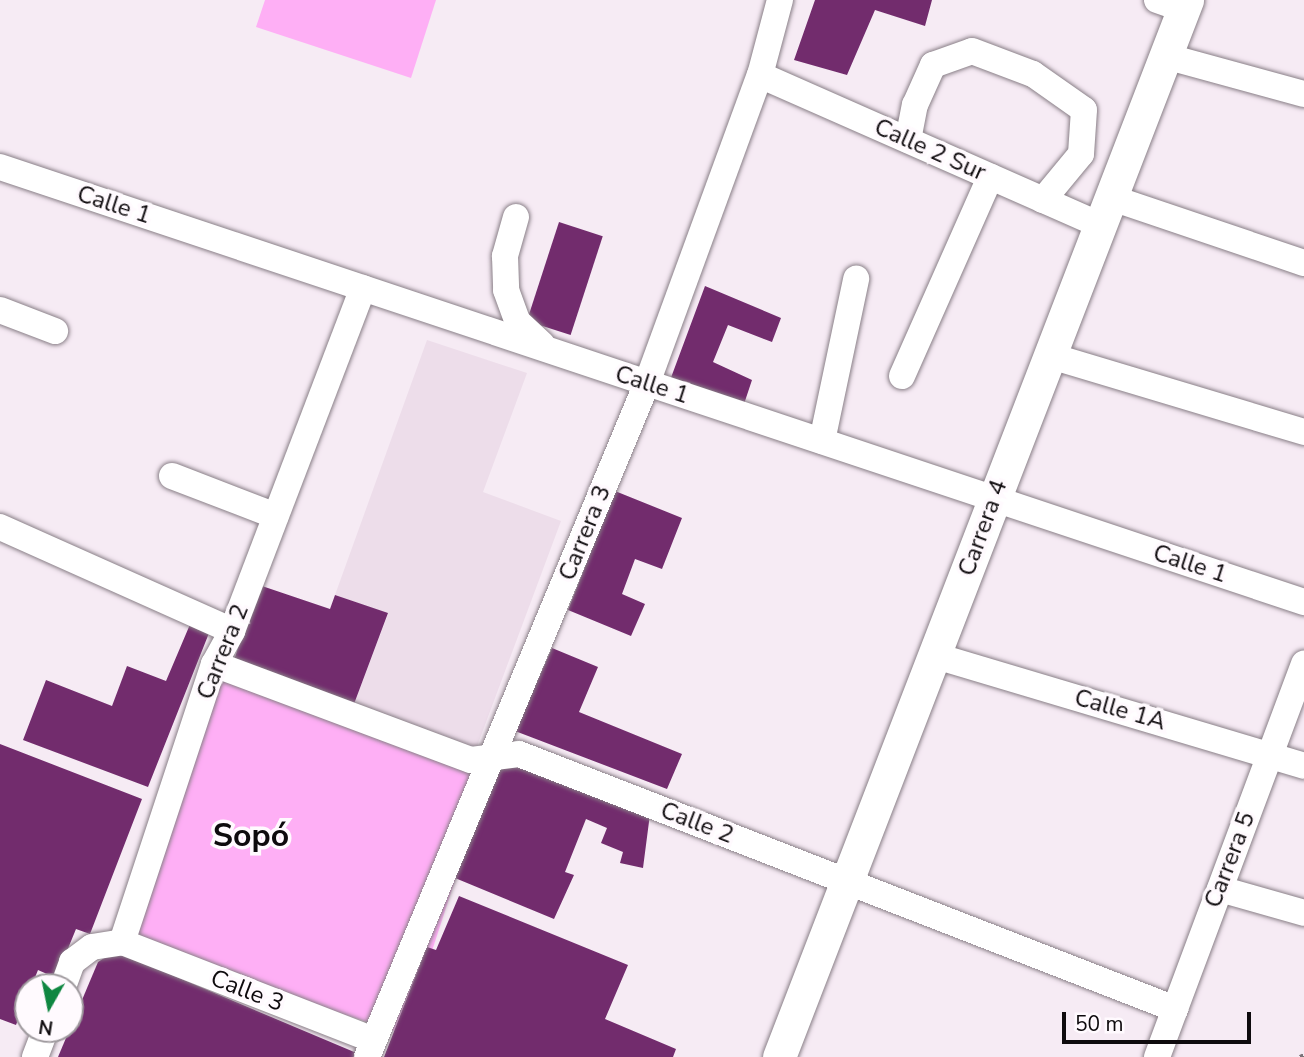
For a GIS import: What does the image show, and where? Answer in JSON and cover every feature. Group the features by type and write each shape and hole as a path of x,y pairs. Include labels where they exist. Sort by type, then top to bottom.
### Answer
{"main road":[{"name":"Carrera 4","path":"779,1057 849,883 993,498 1051,356 1165,56 1176,3"}],"street":[{"name":"Carrera 3","path":"370,1048 495,756 646,383 760,75 780,0"},
{"path":"908,140 915,105 933,65 972,51 1033,74 1084,110 1080,154 1043,200"},
{"path":"1165,56 1304,94"},
{"name":"Calle 2 Sur","path":"760,75 1043,200 1106,212 1304,263"},
{"name":"Calle 1","path":"1,170 1304,602"},
{"path":"902,376 990,177"},
{"path":"516,217 505,256 506,290 517,321 548,350"},
{"path":"822,441 856,279"},
{"name":"Carrera 2","path":"122,942 214,664 232,631 363,288"},
{"path":"0,310 55,331"},
{"path":"1051,356 1304,432"},
{"path":"172,476 276,516"},
{"path":"0,527 232,631"},
{"name":"Calle 1A","path":"936,656 1304,766"},
{"name":"Calle 2","path":"214,664 471,760 519,754 1175,1009"},
{"name":"Carrera 5","path":"1157,1057 1304,664"},
{"path":"1220,889 1304,913"},
{"path":"68,973 72,962 92,947 122,942"},
{"name":"Calle 3","path":"122,942 370,1048"}],"shaded area":[{"path":"265,0 436,0 411,78 256,27"},
{"path":"427,340 527,373 483,492 561,521 476,749 354,704 388,614 335,595"},
{"path":"214,664 496,755 405,1034 123,943"}],"building":[{"path":"815,0 932,0 925,26 875,10 847,75 794,60"},
{"path":"559,222 603,236 571,335 527,321"},
{"path":"705,286 781,318 772,342 728,325 713,362 752,380 741,413 669,383"},
{"path":"615,491 682,518 662,569 635,559 622,594 645,604 631,636 568,610"},
{"path":"259,585 330,609 335,595 388,613 354,704 234,660"},
{"path":"194,615 213,623 148,787 23,740 46,680 112,706 127,666 166,681"},
{"path":"552,648 598,667 579,712 682,754 667,789 515,731"},
{"path":"0,744 142,799 90,934 76,929 58,973 38,970 37,973 14,973 14,1024 0,1019"},
{"path":"503,760 650,814 643,868 620,863 623,852 601,843 607,828 586,819 565,872 574,875 554,919 455,878"},
{"path":"459,896 628,965 605,1019 676,1049 673,1057 384,1057 427,947 436,950"},
{"path":"115,951 366,1057 58,1057 64,1043 84,1043 84,995 98,962"}],"district":[{"name":"Sopó","path":"251,836"}]}
